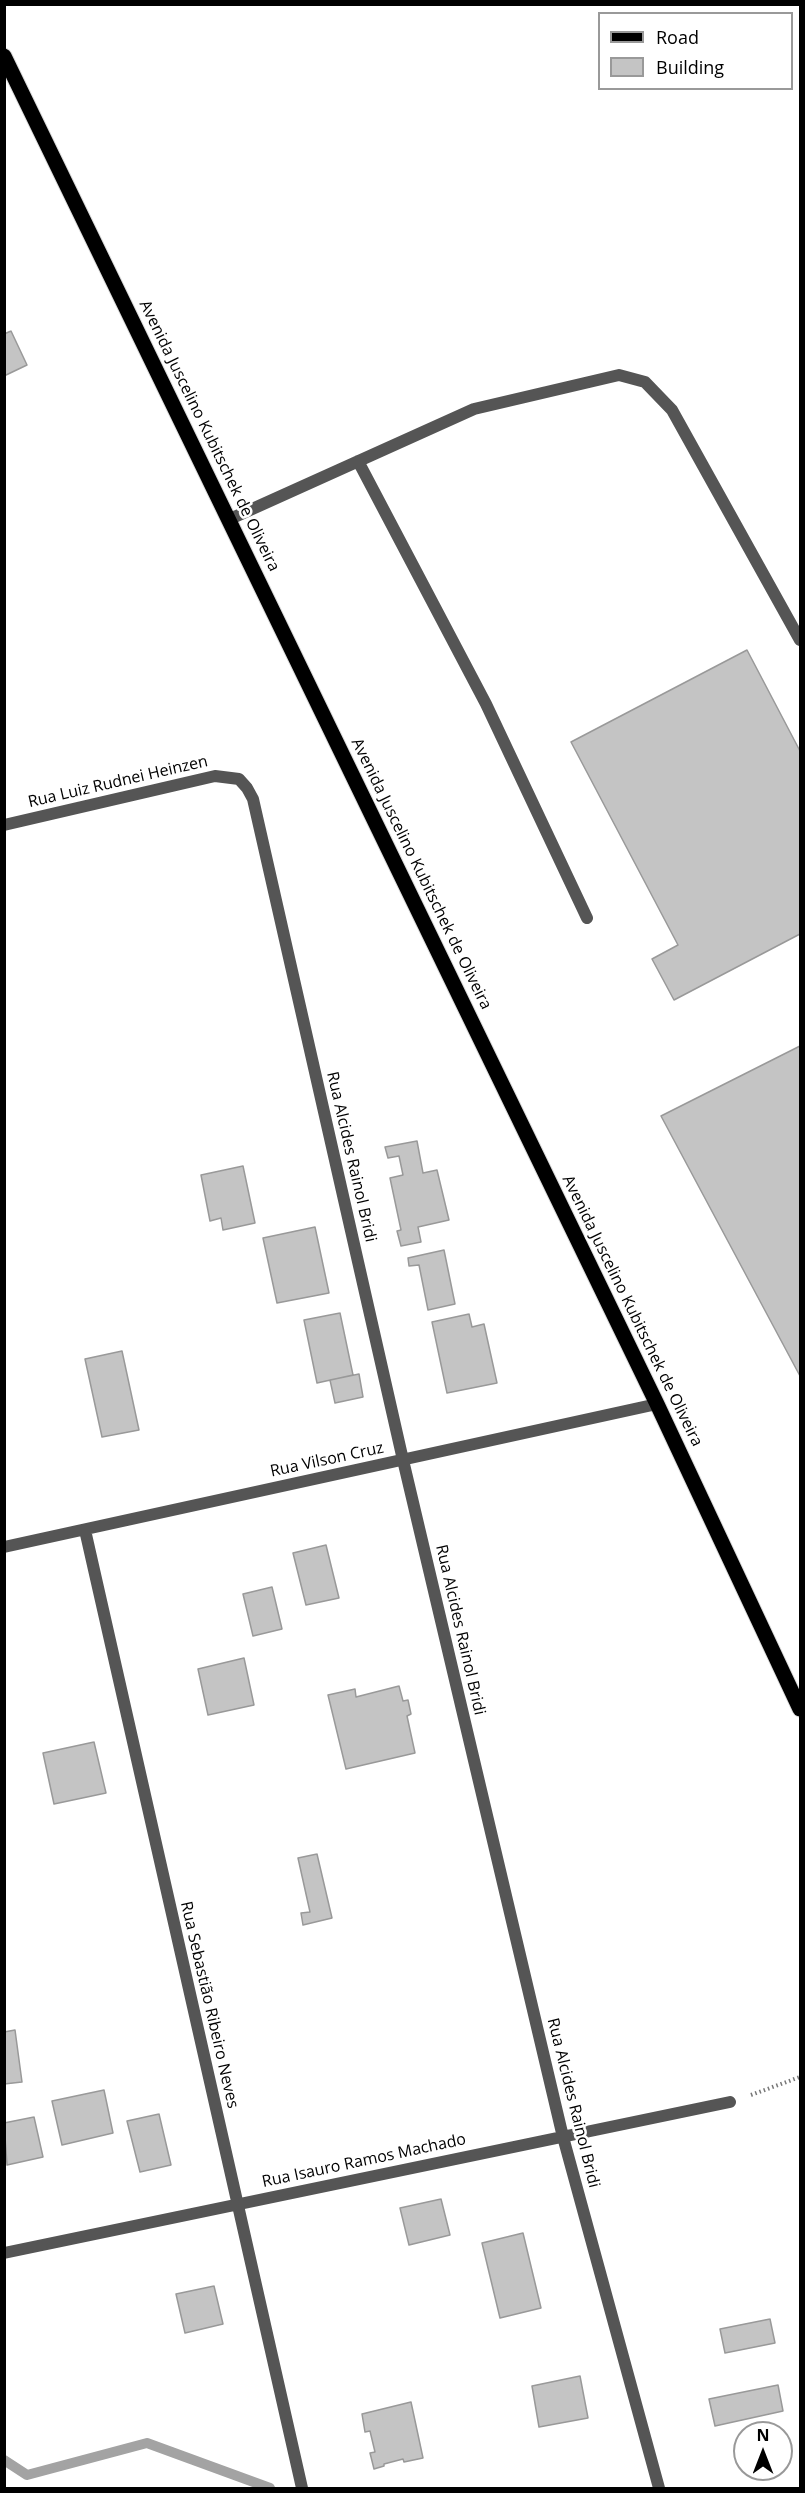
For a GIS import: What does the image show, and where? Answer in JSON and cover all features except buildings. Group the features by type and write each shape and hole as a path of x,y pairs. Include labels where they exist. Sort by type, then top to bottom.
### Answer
{"main road":[{"name":"Avenida Juscelino Kubitschek de Oliveira","path":"4,56 657,1404 801,1709"}],"street":[{"path":"230,519 474,409 619,375 645,382 672,410 801,640"},
{"path":"358,461 486,704 587,918"},
{"name":"Rua Luiz Rudnei Heinzen","path":"4,825 215,776 239,779"},
{"name":"Rua Alcides Rainol Bridi","path":"239,779 253,799 403,1460 563,2137 659,2488"},
{"name":"Rua Vilson Cruz","path":"4,1547 657,1404"},
{"name":"Rua Sebastião Ribeiro Neves","path":"85,1530 302,2488"},
{"name":"Rua Isauro Ramos Machado","path":"4,2253 730,2102"}],"path":[{"path":"730,2102 801,2077"}],"waterway":[{"path":"4,2460 27,2475 147,2443 270,2488"}]}
